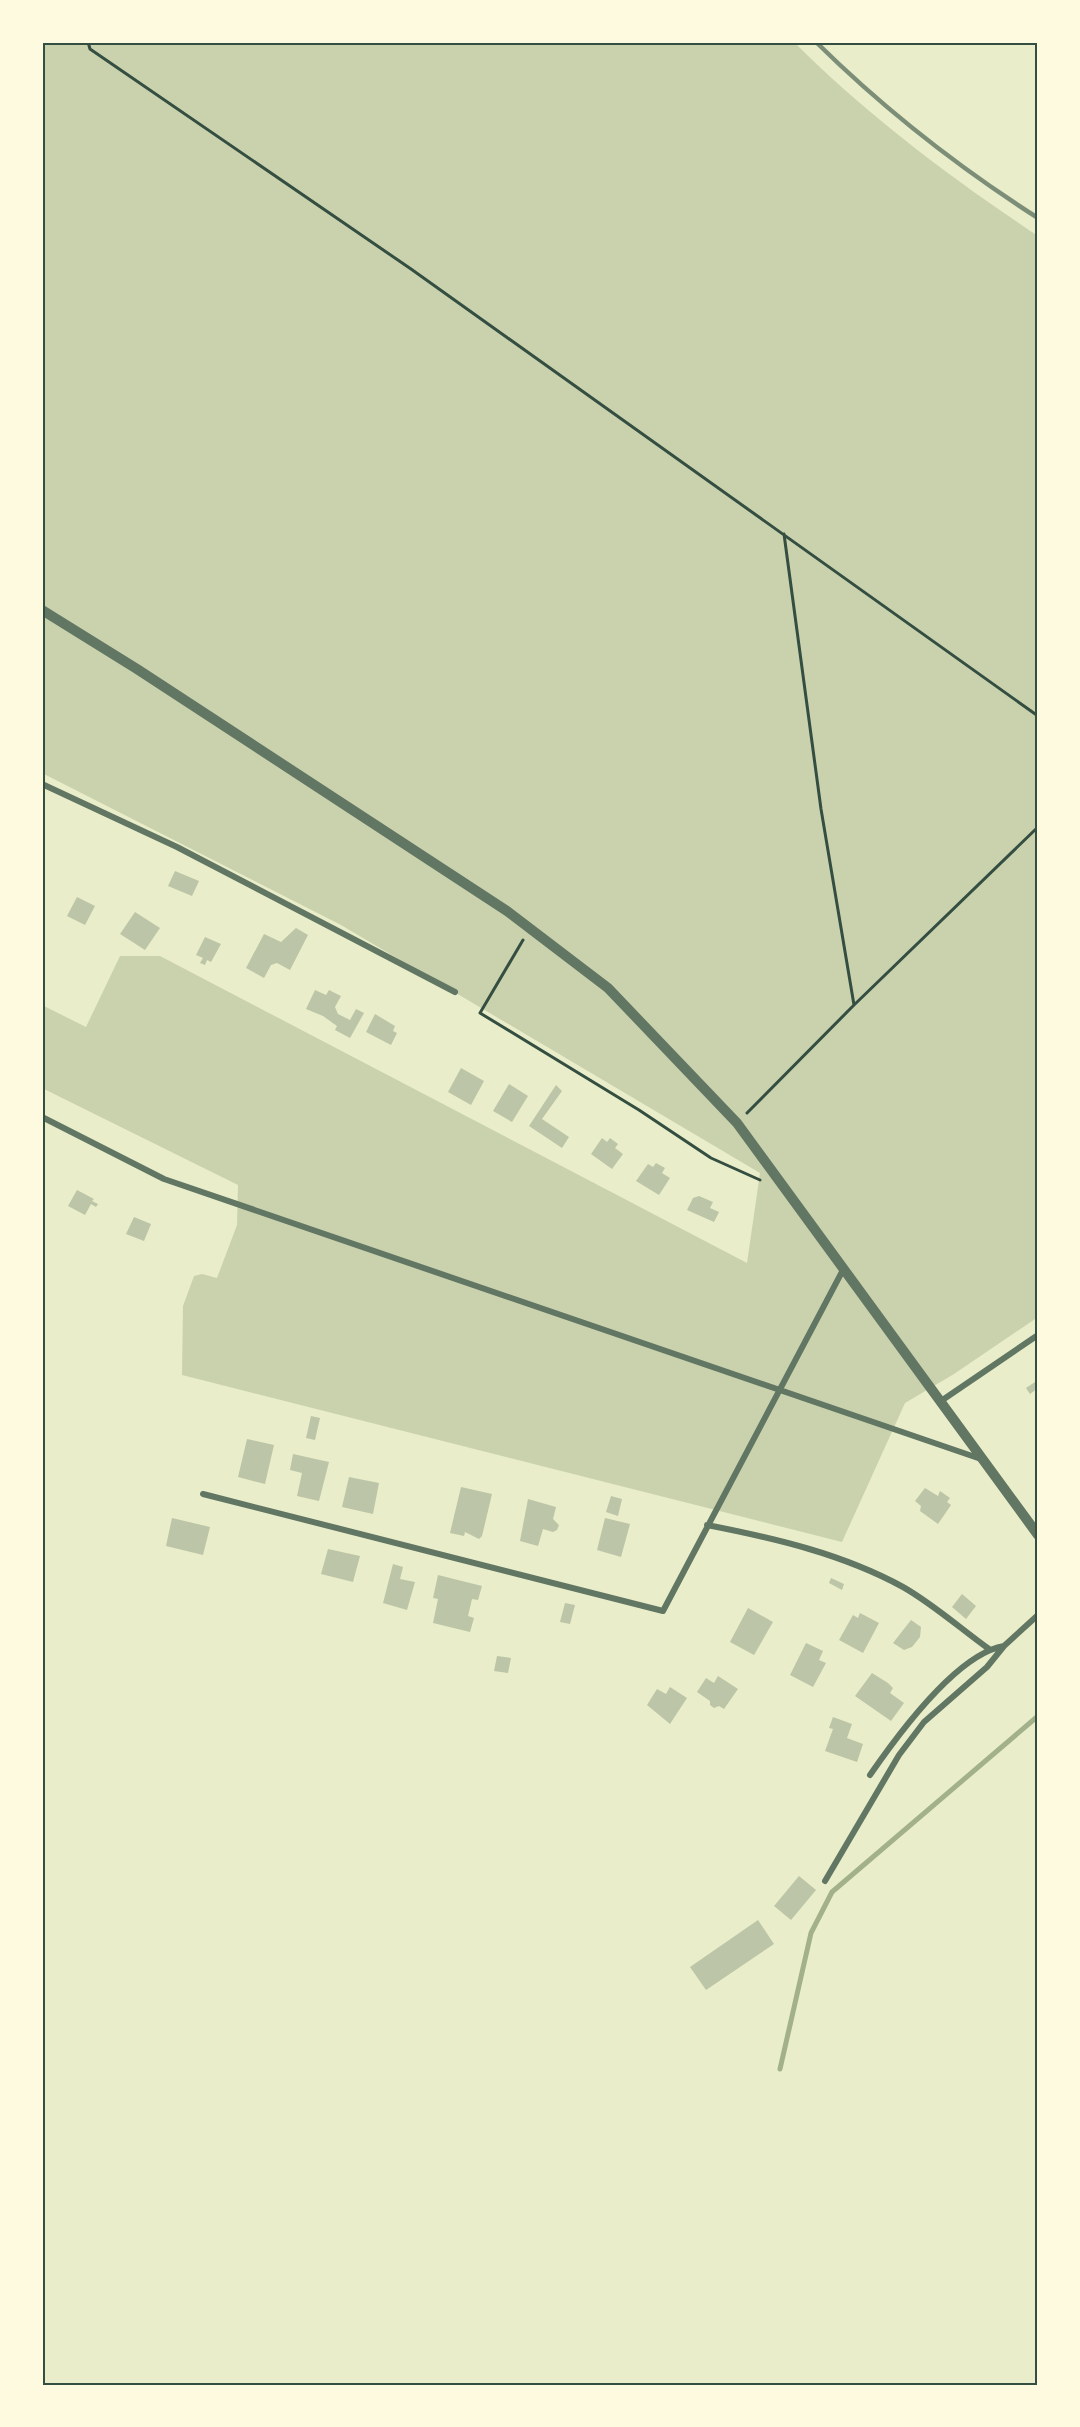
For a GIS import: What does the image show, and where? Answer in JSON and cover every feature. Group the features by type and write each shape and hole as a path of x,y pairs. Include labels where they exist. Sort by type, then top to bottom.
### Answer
{"street":[{"path":"43,613 157,682 530,928 608,988 737,1123 1038,1535"},
{"path":"42,784 177,847 455,992"},
{"path":"42,1117 164,1179 982,1459"},
{"path":"203,1494 663,1611 778,1388 844,1267"},
{"path":"941,1401 1038,1335"},
{"path":"707,1525 809,1548 882,1577 905,1588 989,1649"},
{"path":"825,1881 898,1755 917,1730 987,1667 1004,1647 1038,1615"},
{"path":"870,1775 898,1734 926,1703 980,1653 1004,1647"}],"path":[{"path":"88,42 90,49 411,269 1038,716"},
{"path":"784,533 821,809 854,1005"},
{"path":"737,1123 854,1005 1038,827"},
{"path":"530,928 480,1013 639,1110 711,1158 788,1192"}],"green space":[{"path":"42,42 794,42 851,95 911,145 1038,236 1038,1317 954,1374 905,1403 842,1542 182,1375 183,1306 194,1276 202,1274 217,1278 237,1225 238,1185 42,1088 42,1005 86,1027 120,956 160,956 747,1263 760,1173 341,925 42,773"}],"building":[{"path":"175,871 199,881 192,896 168,886"},
{"path":"77,897 95,906 85,925 67,916"},
{"path":"135,912 160,928 145,950 120,934"},
{"path":"296,928 308,935 290,970 277,963 271,965 264,978 246,968 264,934 281,942"},
{"path":"205,937 221,944 211,962 207,960 205,965 200,963 203,958 196,955"},
{"path":"315,990 326,995 329,990 341,996 335,1007 338,1014 350,1020 356,1009 364,1013 350,1038 335,1030 337,1026 323,1016 306,1009"},
{"path":"375,1014 395,1026 393,1031 397,1033 391,1045 366,1032"},
{"path":"461,1068 484,1081 471,1105 448,1092"},
{"path":"509,1084 528,1096 512,1122 493,1111"},
{"path":"556,1085 562,1091 542,1119 569,1137 562,1148 529,1126"},
{"path":"602,1138 607,1142 610,1138 618,1144 615,1148 623,1154 612,1169 591,1154"},
{"path":"656,1163 665,1168 662,1173 670,1178 659,1195 636,1181 648,1164 653,1167"},
{"path":"77,1190 94,1199 92,1201 98,1204 96,1207 91,1204 85,1215 68,1206"},
{"path":"699,1196 713,1202 710,1208 719,1212 714,1222 687,1210 693,1198"},
{"path":"134,1217 151,1224 144,1241 126,1234"},
{"path":"1038,1380 1038,1388 1030,1394 1026,1388"},
{"path":"311,1416 320,1418 315,1440 306,1438"},
{"path":"247,1439 274,1445 265,1484 238,1477"},
{"path":"293,1454 329,1462 319,1501 297,1496 302,1473 290,1470"},
{"path":"349,1477 379,1483 373,1514 342,1507"},
{"path":"461,1487 492,1494 482,1536 479,1539 465,1532 464,1536 450,1533"},
{"path":"925,1488 938,1496 940,1491 950,1498 947,1502 951,1505 938,1524 920,1511 921,1506 915,1501"},
{"path":"611,1496 622,1499 618,1516 606,1512"},
{"path":"528,1499 556,1507 553,1519 559,1525 557,1530 553,1532 543,1529 538,1546 520,1541"},
{"path":"172,1518 210,1527 203,1555 166,1546"},
{"path":"605,1518 630,1524 621,1557 597,1550"},
{"path":"328,1549 360,1556 353,1582 321,1574"},
{"path":"393,1564 403,1567 400,1579 415,1582 407,1610 383,1603"},
{"path":"438,1575 482,1586 478,1600 472,1599 468,1616 474,1618 470,1632 433,1623 438,1599 433,1598"},
{"path":"831,1578 844,1584 842,1590 829,1583"},
{"path":"962,1594 976,1606 966,1619 952,1607"},
{"path":"565,1603 575,1605 570,1624 560,1622"},
{"path":"748,1608 773,1622 754,1655 730,1642"},
{"path":"860,1613 879,1623 863,1653 839,1640 853,1615 858,1618"},
{"path":"911,1620 921,1627 920,1637 912,1647 904,1650 893,1643"},
{"path":"806,1643 823,1651 819,1660 826,1663 813,1687 790,1675"},
{"path":"497,1656 511,1658 508,1673 494,1671"},
{"path":"872,1673 888,1683 893,1688 890,1693 904,1703 891,1721 855,1696"},
{"path":"718,1676 738,1689 724,1709 719,1706 714,1708 710,1705 710,1701 697,1692 706,1678 714,1683"},
{"path":"670,1687 687,1698 670,1724 647,1705 657,1689 666,1694"},
{"path":"833,1717 852,1724 847,1738 863,1744 857,1762 825,1751 833,1729 829,1728"},
{"path":"799,1876 816,1890 791,1920 774,1906"},
{"path":"758,1920 774,1944 706,1990 690,1967"}],"waterway":[{"path":"780,2069 811,1933 832,1892 1038,1716"}],"railway":[{"path":"816,42 922,136 1038,218"}]}
